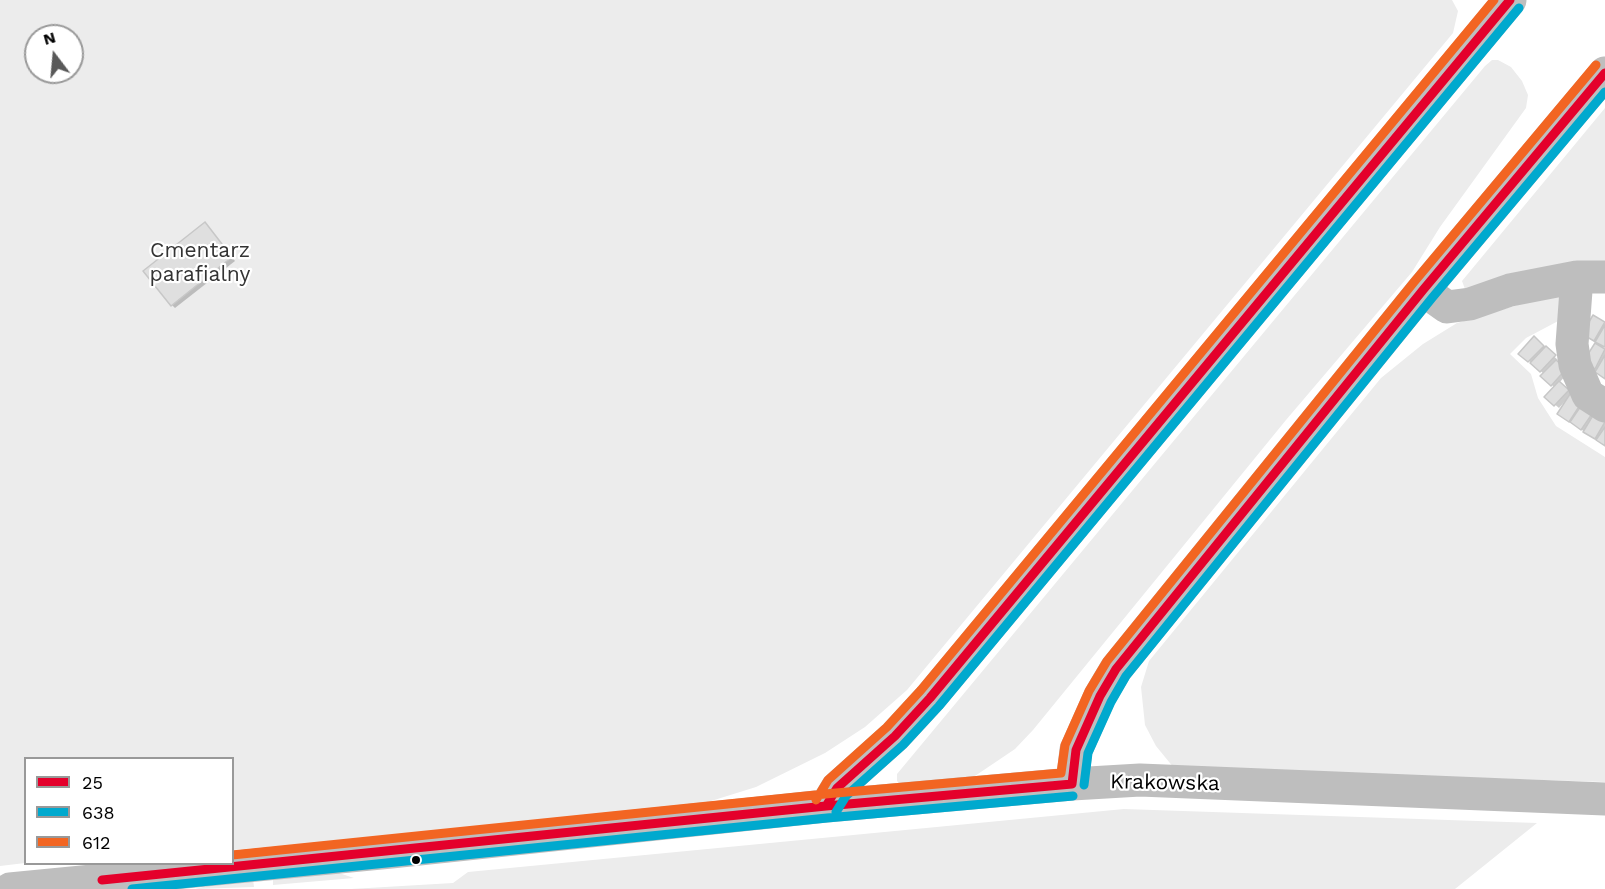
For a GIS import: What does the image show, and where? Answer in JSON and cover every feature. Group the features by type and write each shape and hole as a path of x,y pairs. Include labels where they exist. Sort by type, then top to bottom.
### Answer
{"street":[{"path":"826,807 837,788 895,736 922,707 1510,0"},
{"path":"1072,784 1076,750 1095,706 1116,669 1423,290 1605,73"},
{"path":"1423,290 1447,307 1470,304 1510,290 1591,277 1572,344 1575,365 1588,395 1605,406"},
{"name":"Krakowska","path":"10,889 103,886 826,807 1072,784 1140,780 1605,799"}],"green space":[{"name":"Cmentarz parafialny","path":"0,0 1452,0 1458,11 1453,33 907,690 865,727 825,753 756,787 695,806 585,819 234,850 234,757 24,757 24,863 0,866"},
{"path":"1492,60 1498,60 1511,67 1522,81 1528,95 1526,108 1440,227 1412,272 1286,420 1033,730 1015,749 972,778 901,785 897,781 897,774"},
{"path":"1605,108 1605,262 1465,289 1462,281"},
{"path":"1568,290 1562,319 1526,338 1510,354 1531,374 1538,398 1556,426 1605,457 1605,782 1174,768 1156,746 1145,725 1141,687 1149,661 1381,378 1423,344 1457,323"},
{"path":"1124,809 1537,823 1455,889 351,889 453,883 468,872"},
{"path":"333,871 354,878 273,885 273,877"},
{"path":"253,879 254,887 195,889 219,883"}],"building":[{"path":"205,222 232,257 171,306 143,271"},
{"path":"1593,315 1605,322 1594,341 1582,334"},
{"path":"1605,325 1605,347 1595,342"},
{"path":"1534,336 1544,346 1528,362 1518,354"},
{"path":"1595,343 1605,349 1595,369 1583,362"},
{"path":"1546,346 1556,355 1540,372 1530,363"},
{"path":"1605,355 1605,379 1595,372"},
{"path":"1556,360 1566,369 1551,386 1540,376"},
{"path":"1559,381 1569,390 1554,406 1544,397"},
{"path":"1570,394 1582,402 1569,422 1557,414"},
{"path":"1583,403 1594,411 1581,430 1570,422"},
{"path":"1595,412 1605,422 1595,439 1583,432"},
{"path":"1605,427 1605,446 1596,440"}],"transit line":[{"name":"612","path":"816,800 828,780 887,727 921,690 1494,0"},
{"name":"25","path":"826,806 837,788 895,736 930,698 1510,0"},
{"name":"638","path":"836,812 846,796 903,745 939,706 1519,8"},
{"name":"612","path":"234,855 825,794 1061,773 1065,745 1089,691 1107,661 1414,282 1596,65"},
{"name":"25","path":"1072,784 1076,750 1100,696 1116,669 1423,290 1605,73"},
{"name":"638","path":"1084,785 1088,753 1111,702 1126,676 1432,298 1605,92"},
{"name":"25","path":"102,880 826,806 1072,784"},
{"name":"638","path":"132,889 827,818 1073,796"}]}
